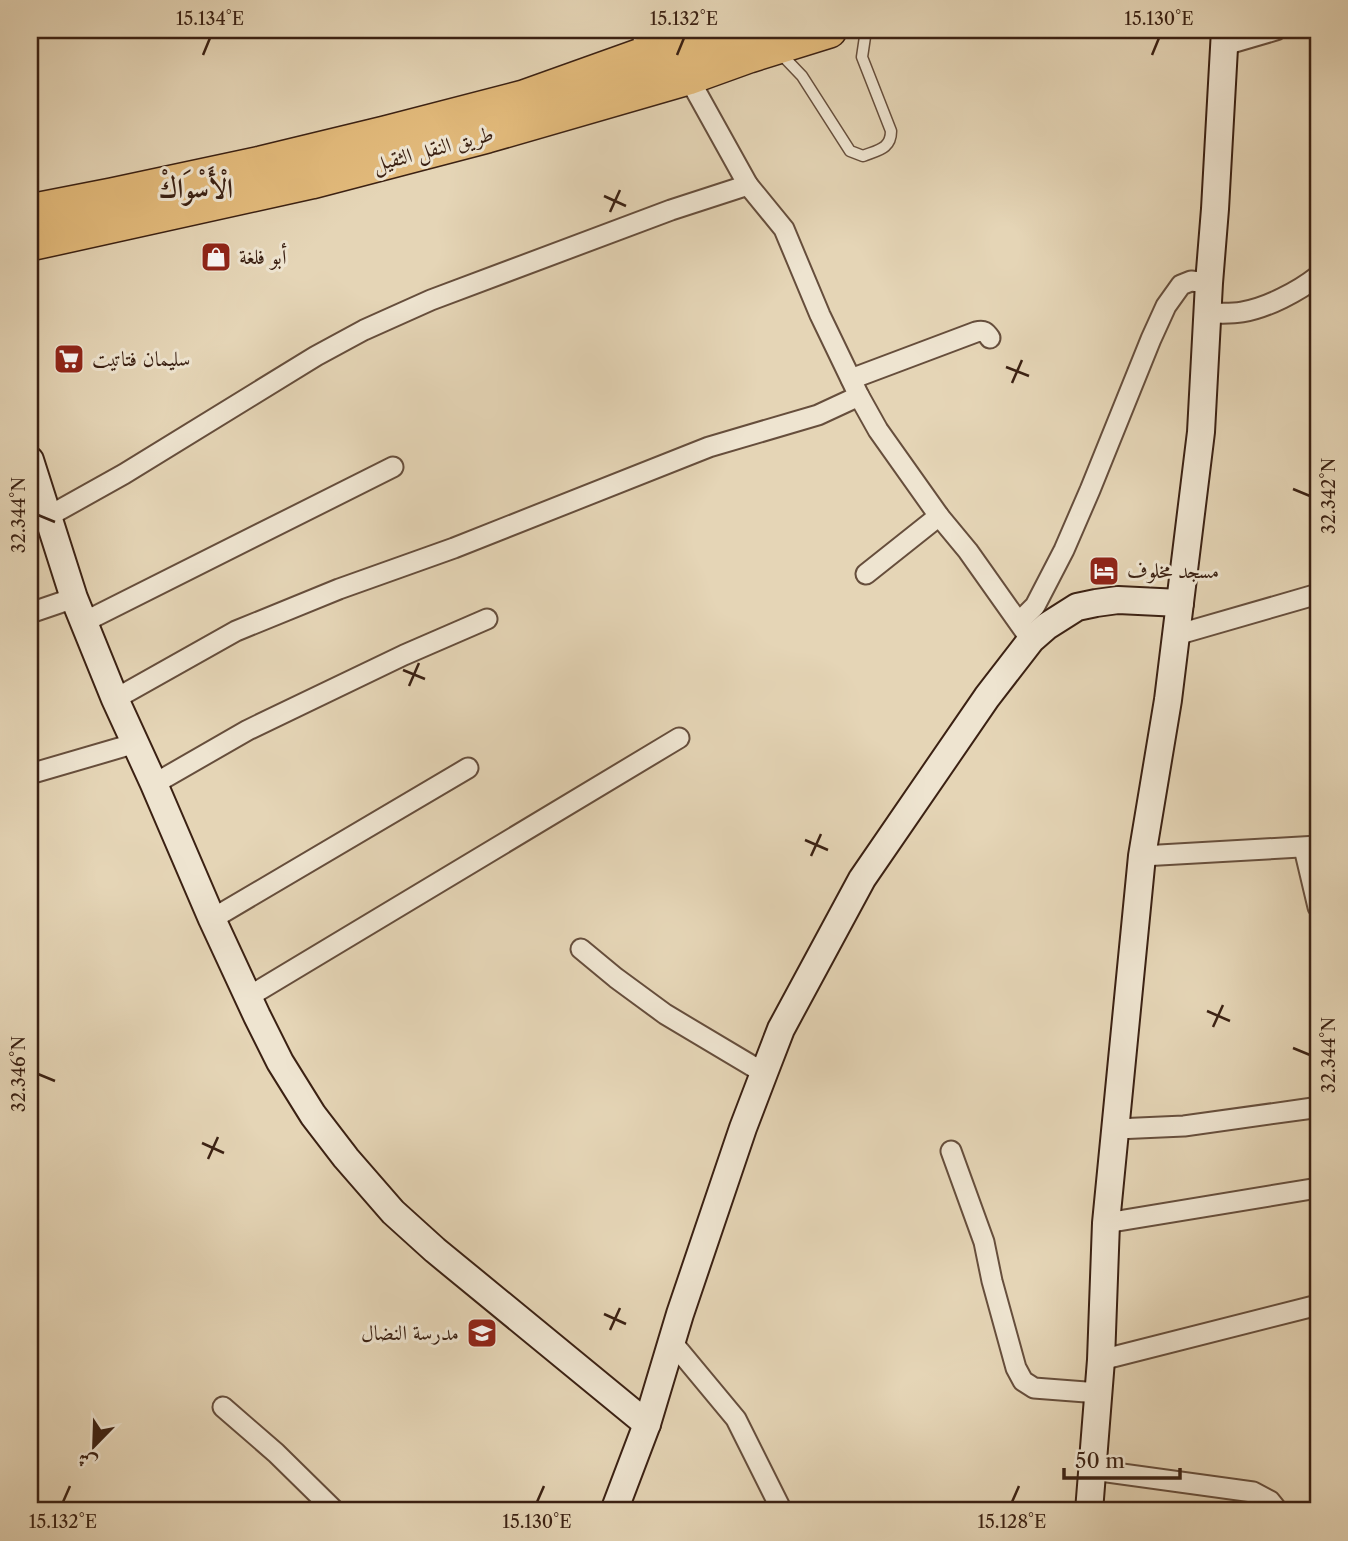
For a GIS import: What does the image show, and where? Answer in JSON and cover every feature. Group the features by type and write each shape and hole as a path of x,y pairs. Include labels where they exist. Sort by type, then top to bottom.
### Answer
{"highway":[{"name":"طريق النقل الثقيل","path":"30,212 261,164 385,134 524,98 645,41 737,30"},
{"name":"طريق النقل الثقيل","path":"30,243 324,178 487,135 688,77 829,30"}],"street":[{"path":"1089,1511 1099,1393 1107,1223 1142,856 1168,700 1201,432 1225,37 1276,30"},
{"path":"688,77 748,185 784,229 820,315 878,430 1025,631"},
{"path":"47,517 364,330 431,300 671,210 748,185"},
{"path":"1208,313 1240,313 1265,306 1318,276"},
{"path":"614,1511 647,1424 739,1140 781,1029 862,879 987,697 1025,631 1090,490 1166,306 1181,285 1191,281 1209,283"},
{"path":"115,699 236,631 709,447 818,415 855,387 976,332 986,332 990,338"},
{"path":"30,460 79,610 115,699 248,997 280,1062 313,1115 370,1188 393,1212 435,1250 647,1424"},
{"path":"30,613 79,610 393,467"},
{"path":"866,574 939,516"},
{"path":"1176,635 1318,594"},
{"path":"1025,631 1077,607 1118,600 1180,603"},
{"path":"154,784 248,730 488,619"},
{"path":"248,997 679,738"},
{"path":"30,774 136,743"},
{"path":"212,919 468,768"},
{"path":"1142,856 1311,847 1318,907"},
{"path":"580,949 664,1014 764,1073"},
{"path":"1116,1129 1184,1126 1318,1109"},
{"path":"951,1151 984,1242 1005,1331 1016,1368 1023,1381 1034,1388 1099,1393"},
{"path":"1107,1223 1318,1188"},
{"path":"1101,1360 1318,1305"},
{"path":"672,1342 736,1419 782,1511"},
{"path":"223,1407 276,1453 335,1511"},
{"path":"1093,1470 1253,1492 1270,1501 1278,1511"}],"lane":[{"path":"775,47 802,76 850,151 863,156 887,146 891,141 891,131 862,57 866,30"}],"place":[{"name":"أبو فلغة","path":"216,257"},
{"name":"سليمان فتاتيت","path":"69,359"},
{"name":"مسجد مخلوف","path":"1104,571"},
{"name":"مدرسة النضال","path":"482,1333"}],"district":[{"name":"الْأَسْوَاكْ","path":"196,188"}]}
